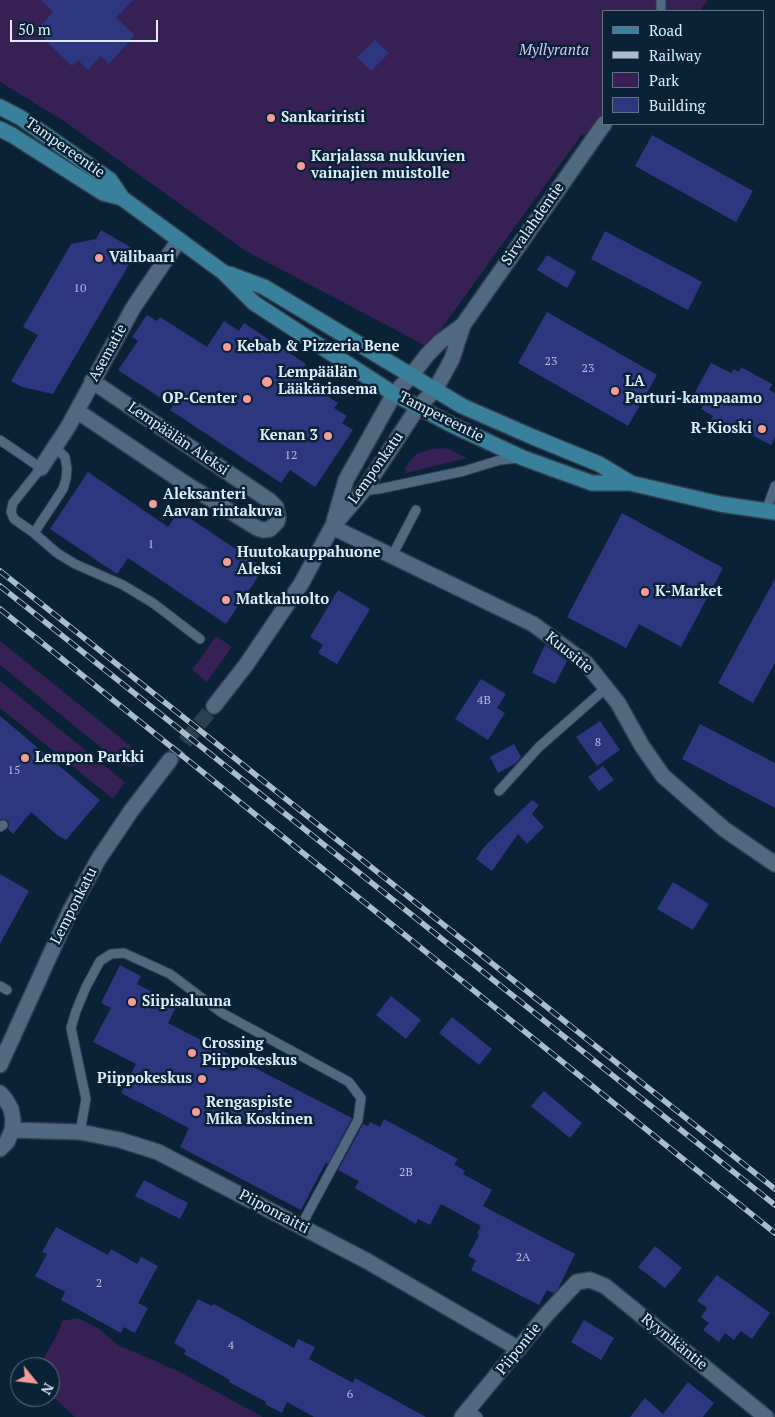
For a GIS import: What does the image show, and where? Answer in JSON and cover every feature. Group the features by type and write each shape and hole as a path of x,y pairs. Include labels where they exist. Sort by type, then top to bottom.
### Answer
{"main road":[{"name":"Tampereentie","path":"0,107 21,118 110,180 122,198 223,272 254,303 394,394 418,407 523,458 592,483 630,483 720,504 770,511"},
{"name":"Tampereentie","path":"0,128 103,193 122,198"},
{"name":"Tampereentie","path":"223,272 264,287 411,376 468,408 598,464 630,483"}],"street":[{"name":"Sirvalahdentie","path":"411,376 435,347 463,325 603,125"},
{"name":"Asematie","path":"41,468 56,448 133,308 179,240"},
{"name":"Sirvalahdentie","path":"435,390 452,359 463,325"},
{"name":"Lemponkatu","path":"332,527 346,480 394,394 411,376"},
{"name":"Lempäälän Aleksi","path":"77,411 183,482 257,528 263,530 270,529 277,522 276,507 270,501 92,381"},
{"name":"Lemponkatu","path":"214,706 246,665 301,584 332,527 363,490 418,407 435,390"},
{"name":"Kuusitie","path":"332,527 533,624 586,663 618,703 642,746 663,776 724,829 775,864"},
{"name":"Lemponkatu","path":"0,1065 70,912 98,860 131,811 170,760"},
{"path":"0,1093 11,1109 13,1120 12,1130 7,1142 0,1149"},
{"name":"Piiponraitti","path":"12,1130 80,1132 120,1140 158,1152 367,1261 519,1348"},
{"name":"Ryynikäntie","path":"577,1282 590,1280 605,1286 766,1417"},
{"name":"Piipontie","path":"470,1414 519,1348 577,1282"}],"lane":[{"path":"0,440 41,468 13,503 11,512 14,518 57,553 75,564 153,602 200,640"},
{"path":"34,533 63,489 66,479 68,469 65,457 56,448"},
{"path":"363,490 379,489 444,476 500,460 523,458"},
{"path":"770,511 775,486"},
{"path":"392,556 416,510"},
{"path":"499,791 539,747 606,688"},
{"path":"80,1132 86,1099 71,1028 80,1003 100,961 111,954 124,953 170,974 222,1013 349,1082 361,1098 358,1120 301,1226"}],"green space":[{"name":"Myllyranta","path":"0,0 708,0 701,10 602,10 603,125 593,137 582,134 428,347 246,251 64,121 0,82"},
{"path":"446,448 467,458 406,473 405,468 416,454 433,449"},
{"path":"216,636 232,647 207,682 192,670"},
{"path":"0,641 145,758 132,767 121,764 0,665"},
{"path":"0,681 125,782 113,799 0,708"},
{"path":"78,1318 98,1328 118,1345 178,1371 263,1417 75,1417 60,1403 60,1357 45,1357 59,1331 62,1321"}],"building":[{"path":"41,0 133,0 116,18 135,35 109,64 101,56 88,70 78,60 72,66 36,31 53,12"},
{"path":"375,40 389,53 371,71 357,57"},
{"path":"652,135 753,191 736,222 635,166"},
{"path":"101,230 137,251 53,394 22,387 11,381 38,335 23,327 71,244 96,239"},
{"path":"605,231 702,282 688,310 591,259"},
{"path":"547,255 576,272 567,288 537,270"},
{"path":"547,312 657,375 628,426 518,363"},
{"name":"OP-Center","path":"147,315 157,321 160,317 207,347 224,321 239,331 244,323 306,364 302,371 328,388 324,394 338,403 334,408 347,416 342,423 353,430 315,487 290,470 281,483 170,410 173,406 118,370 138,341 132,337"},
{"path":"711,363 731,373 734,369 739,372 741,367 772,384 769,390 775,393 775,437 771,445 742,430 738,436 710,421 713,416 701,409 705,402 693,396"},
{"path":"88,472 168,527 179,511 264,568 226,624 128,558 117,574 50,529"},
{"name":"K-Market","path":"622,513 723,568 681,647 639,624 626,648 567,617"},
{"path":"775,579 775,663 753,703 718,683"},
{"path":"338,590 370,609 337,664 318,653 323,645 310,637"},
{"path":"545,645 567,661 555,684 532,673"},
{"path":"481,679 506,694 497,708 505,713 488,740 455,719"},
{"name":"Lempon Parkki","path":"0,716 100,800 66,840 57,835 31,812 13,834 8,829 8,821 5,819 0,820"},
{"path":"600,721 620,750 597,766 576,737"},
{"path":"700,724 775,763 775,808 682,759"},
{"path":"514,744 521,757 516,763 498,773 490,757"},
{"path":"603,766 614,780 599,791 588,777"},
{"path":"532,800 539,805 532,814 544,827 527,844 518,834 492,871 476,859 484,847"},
{"path":"0,874 29,891 0,944"},
{"path":"673,882 709,904 693,930 657,909"},
{"name":"Piippokeskus","path":"120,965 141,976 137,984 177,1005 168,1023 352,1118 301,1210 180,1147 189,1128 121,1093 136,1064 93,1042 111,1008 101,1003"},
{"path":"391,996 421,1020 406,1039 376,1015"},
{"path":"452,1017 492,1049 479,1065 439,1033"},
{"path":"544,1091 582,1123 570,1138 531,1106"},
{"path":"384,1119 458,1159 454,1164 465,1171 463,1174 492,1190 483,1206 575,1254 558,1289 554,1293 547,1290 539,1305 471,1270 476,1260 468,1256 479,1235 477,1234 481,1226 441,1204 430,1225 418,1219 416,1224 355,1188 359,1181 338,1170 363,1124 368,1126 370,1122 380,1127"},
{"path":"144,1180 188,1203 180,1219 135,1196"},
{"path":"56,1227 108,1255 111,1249 137,1264 141,1257 158,1266 138,1303 148,1308 135,1333 124,1327 121,1333 61,1300 65,1292 35,1276 47,1254 42,1252"},
{"path":"655,1246 682,1268 665,1288 638,1267"},
{"path":"717,1275 770,1313 752,1339 741,1331 734,1340 725,1333 719,1342 703,1330 709,1323 701,1317 707,1308 697,1301"},
{"path":"198,1299 212,1306 214,1304 294,1348 298,1339 315,1347 309,1359 353,1383 355,1378 426,1417 314,1417 287,1402 282,1413 184,1354 186,1350 174,1343"},
{"path":"584,1320 614,1338 601,1360 571,1342"},
{"path":"688,1382 714,1403 703,1417 630,1417 645,1398 663,1414"}],"tunnel":[{"path":"170,760 214,706"}],"railway":[{"path":"0,571 775,1189"},
{"path":"0,586 775,1205"},
{"path":"0,609 775,1233"}],"place":[{"name":"Sankariristi","path":"271,118"},
{"name":"Karjalassa nukkuvien vainajien muistolle","path":"301,166"},
{"name":"Välibaari","path":"99,258"},
{"name":"Kebab & Pizzeria Bene","path":"227,347"},
{"name":"Lempäälän Lääkäriasema","path":"267,382"},
{"name":"LA Parturi-kampaamo","path":"615,391"},
{"name":"OP-Center","path":"247,399"},
{"name":"R-Kioski","path":"762,429"},
{"name":"Kenan 3","path":"328,436"},
{"name":"Aleksanteri Aavan rintakuva","path":"153,504"},
{"name":"Huutokauppahuone Aleksi","path":"227,562"},
{"name":"K-Market","path":"645,592"},
{"name":"Matkahuolto","path":"226,600"},
{"name":"Lempon Parkki","path":"25,758"},
{"name":"Siipisaluuna","path":"132,1002"},
{"name":"Crossing Piippokeskus","path":"192,1053"},
{"name":"Piippokeskus","path":"202,1079"},
{"name":"Rengaspiste Mika Koskinen","path":"196,1112"}]}
